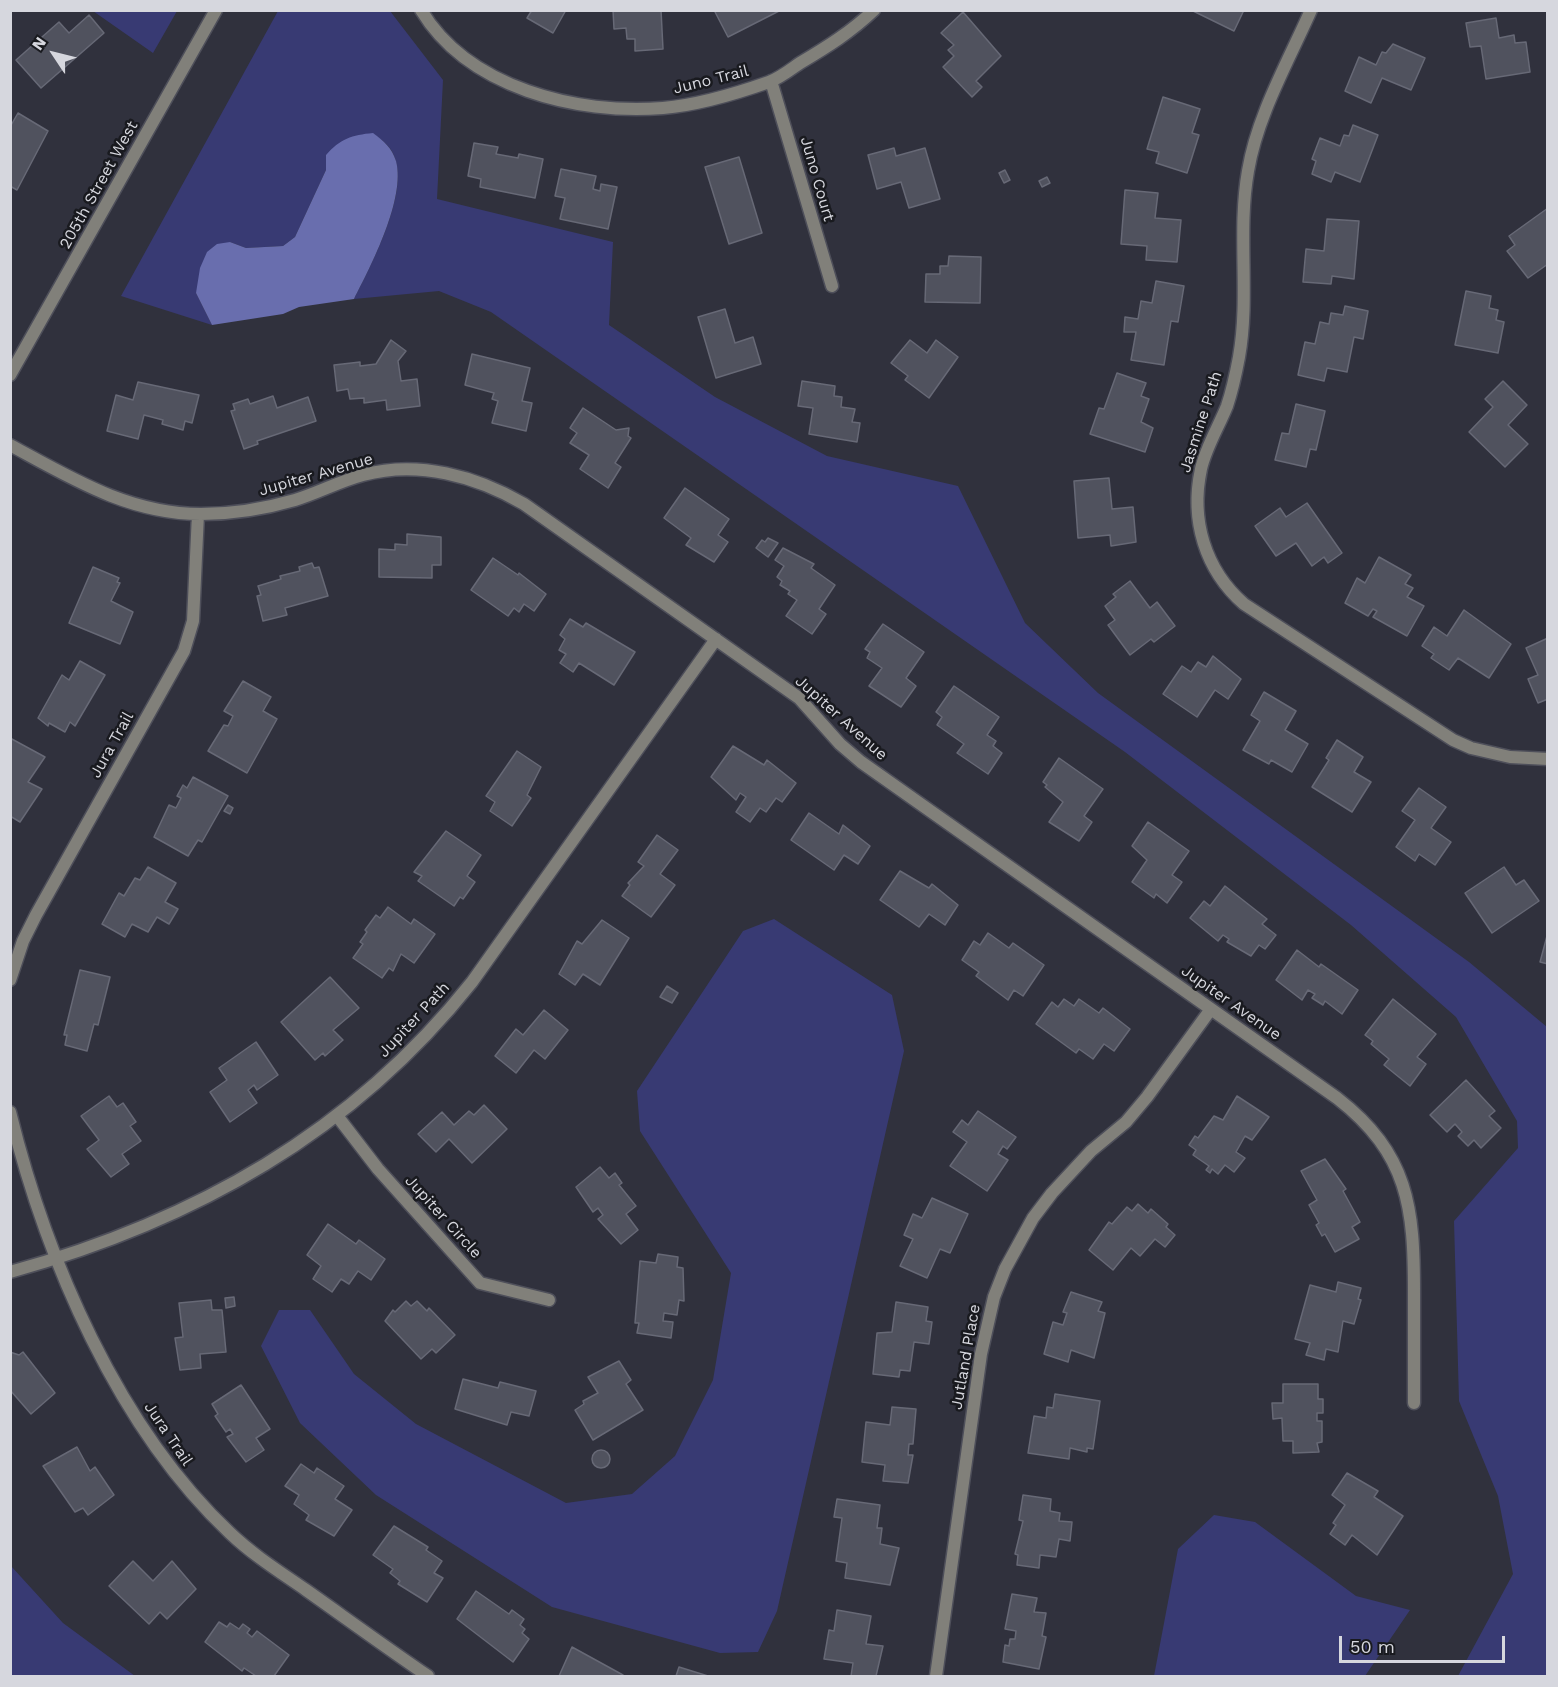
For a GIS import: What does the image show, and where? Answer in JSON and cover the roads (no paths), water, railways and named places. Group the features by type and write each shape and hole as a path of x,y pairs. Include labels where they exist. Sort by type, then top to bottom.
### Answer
{"street":[{"name":"205th Street West","path":"10,375 216,10"},
{"name":"Juno Trail","path":"421,10 431,27 457,52 486,72 521,88 565,100 610,108 663,108 707,101 771,81 849,34 874,10"},
{"name":"Jasmine Path","path":"1311,10 1265,116 1248,170 1241,232 1244,313 1239,358 1227,403 1201,467 1196,492 1197,515 1204,548 1221,580 1244,604 1432,728 1462,744 1490,753 1530,760 1548,759"},
{"name":"Juno Court","path":"771,81 832,286"},
{"name":"Jupiter Avenue","path":"10,445 109,496 149,508 198,514 231,513 263,508 295,500 364,475 404,469 445,472 484,483 524,504 799,698 840,744 861,762 1352,1110 1370,1128 1394,1163 1403,1184 1413,1226 1414,1403"},
{"name":"Jura Trail","path":"10,980 23,940 36,915 184,651 193,621 198,514"},
{"name":"Jupiter Path","path":"10,1272 58,1259 131,1233 201,1202 271,1162 338,1117 442,1019 472,982 716,639"},
{"name":"Jutland Place","path":"936,1677 981,1354 994,1297 1005,1269 1033,1218 1052,1193 1091,1151 1126,1122 1211,1009"},
{"name":"Jura Trail","path":"10,1112 58,1259 83,1319 144,1430 199,1503 232,1535 428,1677"},
{"name":"Jupiter Circle","path":"338,1117 378,1169 480,1283 549,1300"}],"water":[{"path":"373,133 387,145 396,161 398,176 396,194 385,231 354,299 299,307 283,314 212,325 196,293 200,268 207,252 217,244 230,242 246,248 283,246 295,237 326,170 326,155 336,145 347,139"}]}
